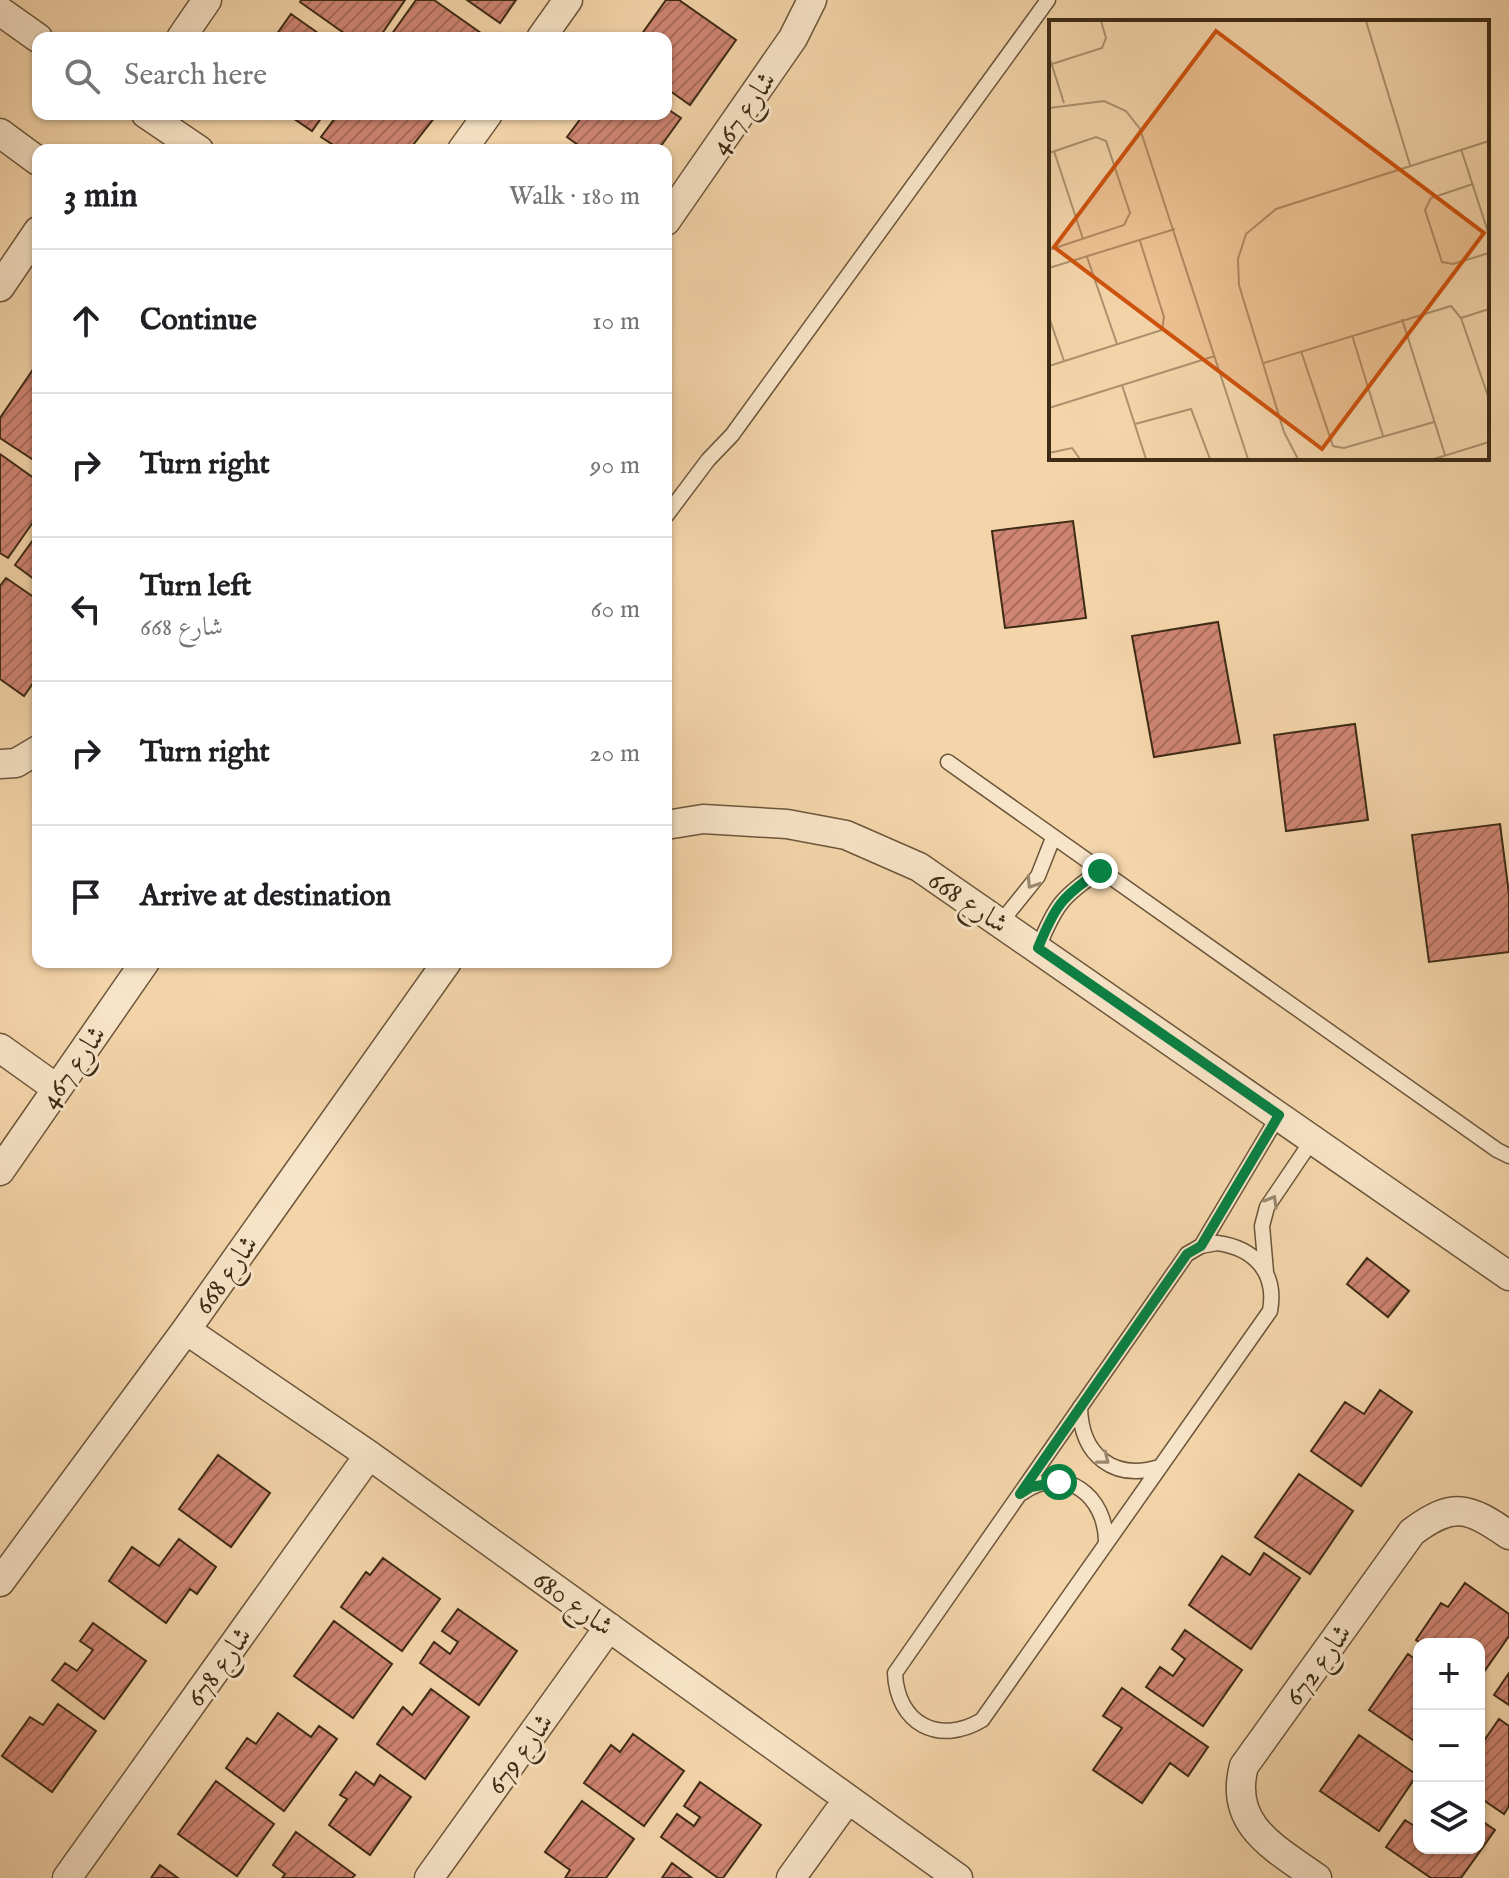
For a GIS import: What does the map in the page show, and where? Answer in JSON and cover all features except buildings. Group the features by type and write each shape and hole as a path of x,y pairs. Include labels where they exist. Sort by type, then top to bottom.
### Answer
{"street":[{"path":"185,32 207,0"},
{"path":"545,32 568,0"},
{"name":"شارع 467","path":"672,212 793,38 812,0"},
{"path":"0,11 32,34"},
{"path":"155,120 190,144"},
{"path":"466,144 484,120"},
{"path":"0,133 32,157"},
{"path":"0,287 32,240"},
{"path":"0,764 16,763 32,754"},
{"name":"شارع 668","path":"672,824 703,819 787,824 846,835 919,867 1509,1276"},
{"name":"شارع 467","path":"0,1171 141,968"},
{"name":"شارع 668","path":"0,1582 186,1330 443,968"},
{"path":"0,1048 56,1088"},
{"name":"شارع 680","path":"186,1330 369,1455 958,1878"},
{"name":"شارع 678","path":"67,1878 369,1455"},
{"name":"شارع 672","path":"1317,1878 1264,1840 1252,1824 1242,1806 1239,1787 1244,1766 1412,1532 1432,1517 1449,1511 1466,1511 1489,1521 1509,1535"},
{"name":"شارع 679","path":"429,1878 609,1627"},
{"path":"791,1878 848,1799"}],"lane":[{"path":"672,508 708,460 732,435 1048,0"},
{"path":"948,762 1509,1156"},
{"path":"1001,922 1038,876 1053,838"},
{"path":"1038,948 1050,917 1070,890 1100,871"},
{"path":"1201,1246 1279,1115"},
{"path":"1266,1272 1248,1252 1234,1245 1217,1243 1201,1246 1187,1254 895,1673 900,1703 922,1725 936,1731 952,1732 982,1720 1270,1311 1271,1285 1266,1272 1262,1226 1267,1207 1313,1139"},
{"path":"1080,1407 1083,1436 1101,1459 1115,1468 1130,1472 1160,1467"},
{"path":"1020,1494 1045,1482 1072,1485 1085,1491 1103,1515 1106,1544"}],"route":[{"path":"1059,1482 1045,1482 1020,1494 1187,1254 1201,1246 1279,1115 1038,948 1050,917 1070,890 1100,871"}]}
